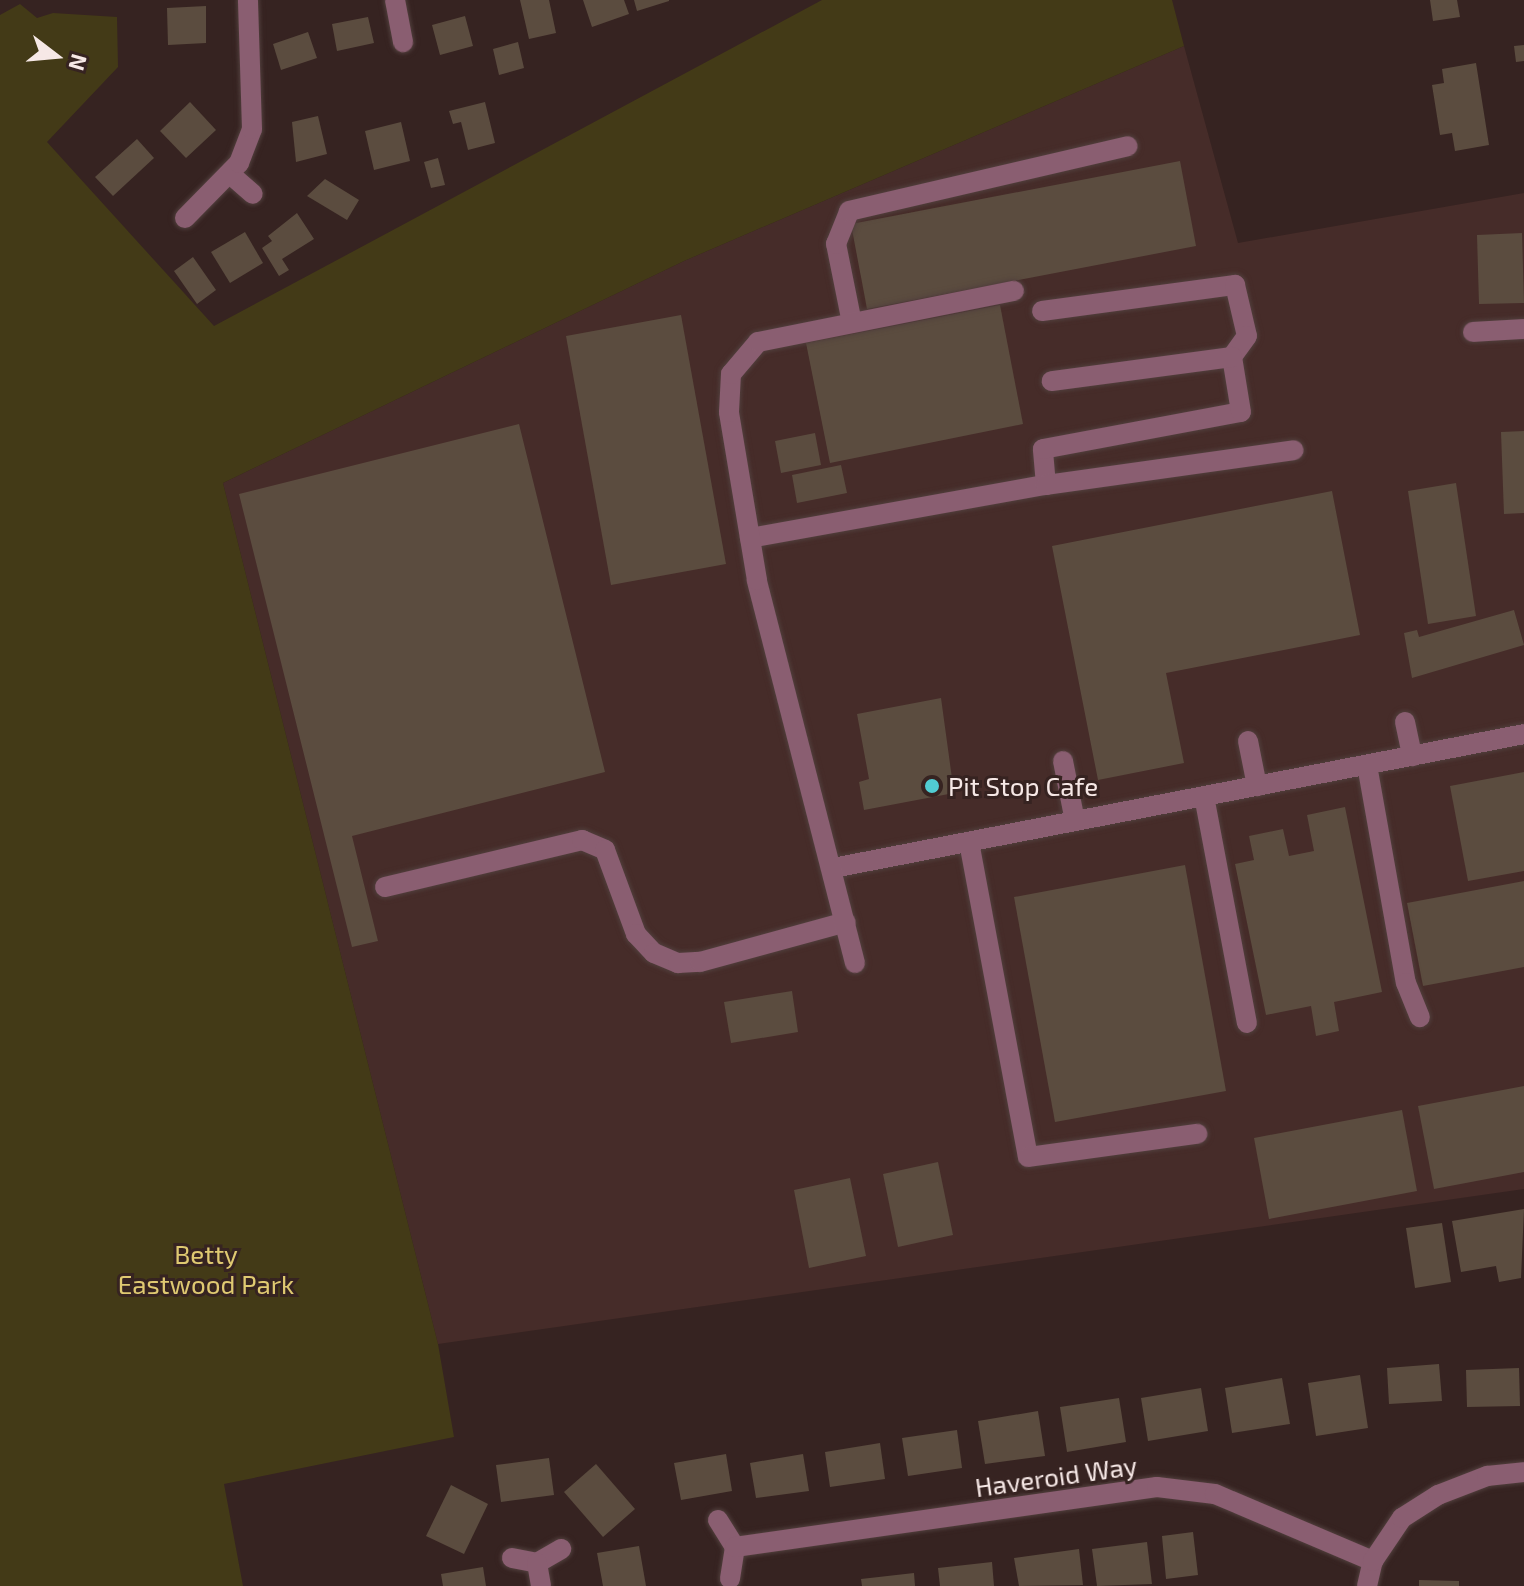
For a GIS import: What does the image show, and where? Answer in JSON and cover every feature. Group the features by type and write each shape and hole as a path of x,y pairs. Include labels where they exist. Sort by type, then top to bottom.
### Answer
{"street":[{"path":"185,218 230,174 252,129 248,0"},
{"path":"395,0 403,42"},
{"path":"852,323 836,244 849,211 1128,146"},
{"path":"230,174 253,194"},
{"path":"1042,311 1235,285 1247,336 1232,357 1241,412 1043,449 1046,485"},
{"path":"855,963 750,538 729,412 731,374 758,342 1014,291"},
{"path":"1473,332 1524,329"},
{"path":"1052,381 1232,357"},
{"path":"750,538 1046,485 1294,450"},
{"path":"1405,722 1412,756"},
{"path":"833,868 1524,734"},
{"path":"1248,741 1257,786"},
{"path":"1063,761 1075,821"},
{"path":"1367,765 1406,983 1420,1017"},
{"path":"1204,796 1247,1023"},
{"path":"385,887 582,840 605,850 636,934 654,953 678,963 700,962 846,922"},
{"path":"969,842 1028,1157 1197,1134"},
{"path":"1367,1586 1373,1561 1402,1518 1438,1495 1487,1476 1524,1472"},
{"name":"Haveroid Way","path":"735,1547 1157,1487 1215,1494 1373,1561"},
{"path":"718,1520 735,1547 730,1579"},
{"path":"512,1558 537,1563 561,1549"},
{"path":"537,1563 541,1586"}],"shaded area":[{"path":"1184,46 1238,243 1524,193 1524,1189 438,1344 223,483 684,261"}],"green space":[{"name":"Betty Eastwood Park","path":"822,0 1172,0 1184,46 684,261 223,483 438,1344 454,1437 224,1484 243,1586 0,1586 0,15 20,4 37,18 53,13 117,17 118,67 47,142 214,326"}],"building":[{"path":"520,0 549,0 556,33 529,39"},
{"path":"583,0 624,0 629,14 592,27"},
{"path":"634,0 669,0 669,1 637,11"},
{"path":"1430,0 1457,0 1460,17 1433,21"},
{"path":"206,6 206,43 168,45 167,8"},
{"path":"465,16 473,46 440,55 432,25"},
{"path":"368,17 374,43 337,51 332,24"},
{"path":"308,32 317,58 281,70 273,44"},
{"path":"518,42 524,68 499,75 493,49"},
{"path":"1524,45 1524,61 1516,62 1514,46"},
{"path":"1476,63 1489,145 1455,151 1452,133 1440,135 1432,85 1444,83 1442,69"},
{"path":"190,102 216,130 186,158 160,131"},
{"path":"485,102 495,143 468,150 461,122 453,124 449,111"},
{"path":"318,116 327,154 296,162 292,122"},
{"path":"401,122 410,161 374,170 365,131"},
{"path":"137,139 154,158 113,196 95,177"},
{"path":"438,158 445,185 431,188 424,162"},
{"path":"1180,161 1196,246 867,309 851,224"},
{"path":"325,179 359,200 347,220 307,196"},
{"path":"297,213 314,239 282,259 289,270 279,276 262,248 272,241 268,236"},
{"path":"245,232 263,263 230,283 211,252"},
{"path":"1522,233 1524,303 1479,304 1477,235"},
{"path":"193,257 216,290 197,304 174,271"},
{"path":"1000,305 1023,424 830,463 806,343"},
{"path":"681,315 726,564 611,585 566,336"},
{"path":"519,424 605,772 352,836 378,941 352,947 239,494"},
{"path":"1524,431 1524,513 1504,514 1501,432"},
{"path":"815,433 821,465 781,473 775,441"},
{"path":"841,465 847,493 797,503 792,475"},
{"path":"1456,483 1476,616 1428,624 1408,491"},
{"path":"1332,491 1360,635 1166,673 1184,763 1098,780 1052,546"},
{"path":"1514,610 1524,645 1412,678 1404,633 1417,630 1419,637"},
{"path":"941,698 954,793 864,810 859,782 869,779 857,714"},
{"path":"1524,772 1524,871 1468,881 1450,786"},
{"path":"1345,807 1382,992 1334,1002 1339,1031 1316,1036 1311,1006 1266,1015 1235,864 1254,860 1249,836 1283,829 1289,856 1314,851 1307,815"},
{"path":"1185,865 1226,1091 1055,1122 1014,897"},
{"path":"1524,881 1524,967 1423,986 1407,903"},
{"path":"792,991 798,1032 731,1043 724,1002"},
{"path":"1524,1086 1524,1172 1434,1189 1418,1106"},
{"path":"1402,1110 1417,1191 1269,1219 1254,1138"},
{"path":"938,1162 953,1235 898,1247 883,1174"},
{"path":"850,1178 866,1256 809,1268 794,1190"},
{"path":"1524,1209 1521,1278 1499,1282 1496,1266 1461,1272 1452,1221"},
{"path":"1442,1223 1451,1282 1415,1288 1406,1228"},
{"path":"1439,1364 1442,1401 1389,1404 1387,1368"},
{"path":"1519,1368 1520,1406 1467,1407 1466,1370"},
{"path":"1360,1375 1368,1428 1316,1436 1308,1383"},
{"path":"1282,1378 1290,1424 1232,1433 1225,1388"},
{"path":"1201,1388 1208,1431 1148,1441 1141,1398"},
{"path":"1119,1398 1126,1442 1067,1452 1060,1407"},
{"path":"1038,1411 1045,1456 985,1464 978,1421"},
{"path":"957,1430 962,1468 908,1476 902,1438"},
{"path":"880,1443 885,1479 830,1487 825,1452"},
{"path":"726,1454 732,1491 681,1500 674,1463"},
{"path":"803,1454 809,1491 756,1498 750,1463"},
{"path":"549,1458 554,1495 501,1502 496,1465"},
{"path":"596,1464 635,1509 603,1537 564,1492"},
{"path":"451,1485 488,1504 464,1554 426,1536"},
{"path":"1193,1532 1198,1575 1166,1579 1162,1536"},
{"path":"1147,1542 1152,1584 1097,1586 1092,1549"},
{"path":"639,1546 646,1586 603,1586 597,1553"},
{"path":"1079,1549 1083,1585 1019,1586 1014,1558"},
{"path":"992,1562 994,1586 940,1586 938,1568"},
{"path":"483,1567 486,1586 443,1586 441,1574"},
{"path":"914,1573 915,1586 862,1586 861,1579"},
{"path":"1419,1580 1459,1581 1459,1586 1419,1586"}],"place":[{"name":"Pit Stop Cafe","path":"932,786"}]}
